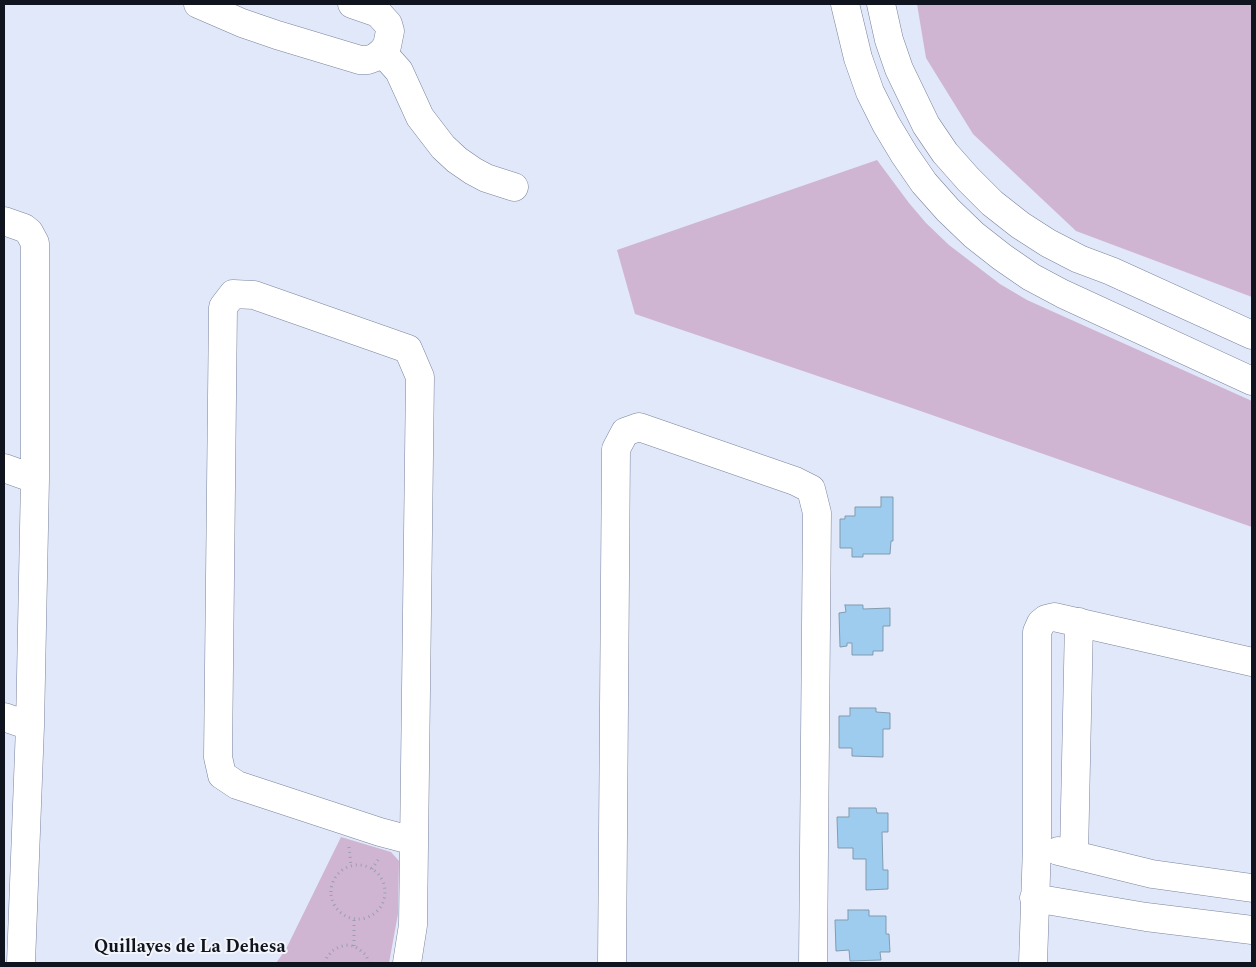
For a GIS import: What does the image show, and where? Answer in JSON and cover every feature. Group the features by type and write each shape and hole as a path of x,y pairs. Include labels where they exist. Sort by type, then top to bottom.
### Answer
{"street":[{"path":"198,4 268,32 360,60 368,60 382,52 387,46 389,38 388,24 378,13 352,4"},
{"path":"845,4 858,58 870,92 886,124 924,183 961,223 1002,257 1031,277 1063,294 1252,381"},
{"path":"880,4 891,47 911,97 926,124 945,153 992,203 1020,225 1048,243 1079,259 1111,271 1252,335"},
{"path":"382,52 399,72 420,117 443,147 473,171 514,187"},
{"path":"4,221 28,232 35,243 36,479 30,726 21,963"},
{"path":"1096,308 1111,271"},
{"path":"407,963 413,925 420,377 408,349 254,296 233,294 223,307 218,747 222,775 237,785 380,832 414,841"},
{"path":"612,963 616,449 626,432 639,428 795,481 811,489 816,513 813,963"},
{"path":"4,468 36,479"},
{"path":"1033,963 1038,627 1046,619 1054,617 1252,662"},
{"path":"1074,855 1078,622"},
{"path":"4,716 30,726"},
{"path":"1036,846 1152,874 1252,888"},
{"path":"4,907 25,852"},
{"path":"1034,898 1146,917 1252,930"}],"path":[{"path":"356,865 372,869 379,876 384,892 383,902 378,909 371,915 354,919 338,911 331,896 331,887 334,879 340,872 347,867 356,865"},
{"path":"354,919 354,946"},
{"path":"325,963 332,951 339,947 354,946 366,955 368,963"}],"shaded area":[{"path":"917,4 1252,4 1252,297 1076,231 973,134 926,58"},
{"path":"877,160 926,223 949,245 1000,284 1027,300 1252,401 1252,527 909,407 635,314 617,250"},
{"path":"341,837 391,852 399,861 398,914 389,963 276,963 286,949"}],"building":[{"path":"881,497 893,497 893,541 891,541 890,554 863,554 863,557 852,557 852,548 840,548 840,519 845,519 845,516 855,516 855,507 881,507"},
{"path":"845,605 863,605 863,609 890,608 890,626 883,626 883,651 873,651 873,655 852,655 852,643 847,643 847,646 840,647 839,613 846,612"},
{"path":"850,708 876,708 876,712 890,713 890,729 883,729 883,757 852,756 852,748 839,748 839,716 850,716"},
{"path":"849,808 876,808 877,813 888,813 888,832 882,832 883,870 888,870 888,889 866,890 866,859 853,859 853,848 838,848 837,817 849,817"},
{"path":"848,910 869,910 869,916 886,916 886,934 889,934 890,952 880,952 881,960 850,961 849,950 836,951 835,920 848,920"}],"district":[{"name":"Quillayes de La Dehesa","path":"190,948"}]}
